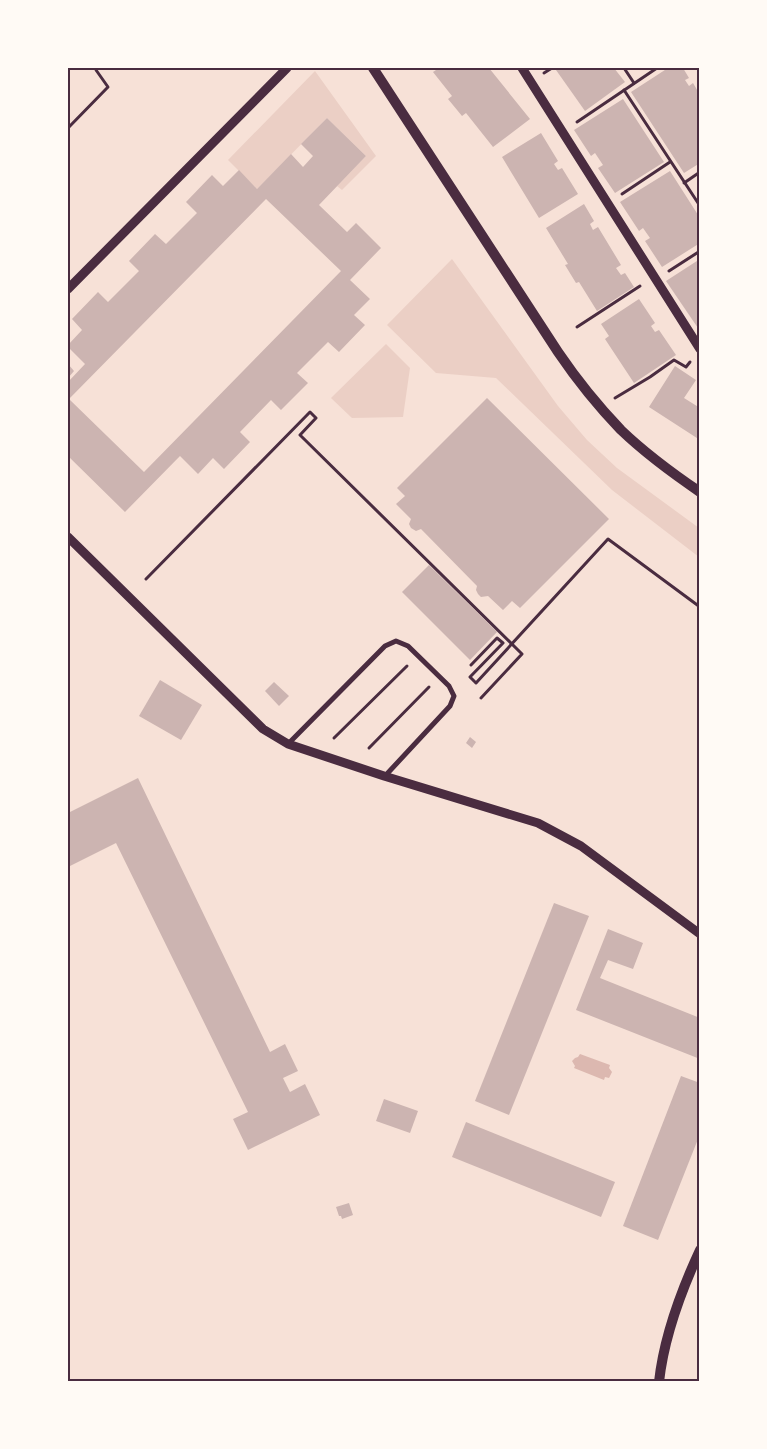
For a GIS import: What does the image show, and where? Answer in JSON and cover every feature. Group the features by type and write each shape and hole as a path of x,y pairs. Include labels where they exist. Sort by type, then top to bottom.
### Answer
{"main road":[{"path":"374,68 578,380 623,431 667,469 700,492"},
{"path":"659,1382 669,1332 682,1291 700,1250"}],"street":[{"path":"68,289 287,68"},
{"path":"522,68 700,349"},
{"path":"68,537 263,729 288,744 384,776 538,823 581,846 700,934"},
{"path":"288,744 385,646 396,641 408,646 449,686 454,696 450,706 384,776"}],"path":[{"path":"624,68 634,83"},
{"path":"586,115 657,68"},
{"path":"68,128 108,87 96,70"},
{"path":"624,90 700,206"},
{"path":"629,190 670,162"},
{"path":"684,183 700,172"},
{"path":"663,276 700,251"},
{"path":"578,327 640,286"},
{"path":"614,399 674,360 686,367 692,360"},
{"path":"146,579 310,412 316,418 300,435 522,654 481,698"},
{"path":"471,665 497,638 503,643 470,677 476,683 608,539 700,607"},
{"path":"334,738 410,663"},
{"path":"369,748 431,684"}],"shaded area":[{"path":"315,71 376,156 342,190 337,186 366,156 327,118 257,189 228,160"},
{"path":"452,259 558,406 587,440 617,468 699,528 699,557 612,490 496,378 436,373 387,325"},
{"path":"386,344 410,368 403,417 352,418 331,398"},
{"path":"580,1054 610,1065 609,1068 612,1072 609,1078 605,1077 604,1080 574,1068 575,1066 572,1061"}],"building":[{"path":"439,68 480,68 482,70 489,68 530,119 493,147 466,113 462,116 448,99 452,96 433,72"},
{"path":"560,68 614,68 625,82 585,111 556,70"},
{"path":"668,68 683,68 689,78 685,80 689,86 693,83 700,95 700,163 684,173 631,92"},
{"path":"623,99 664,162 615,193 598,168 603,165 595,153 591,156 574,130"},
{"path":"327,118 366,156 319,205 347,232 356,223 381,248 350,280 370,299 354,315 365,325 339,352 328,342 297,373 308,383 281,410 271,400 240,432 250,442 224,469 213,458 198,474 180,456 125,512 68,456 68,382 85,364 68,347 82,330 72,319 98,292 108,302 139,271 129,261 155,234 166,244 197,213 186,202 212,175 223,186 239,170 257,189 291,154 303,167 313,156 301,144","holes":["266,199 341,271 144,472 69,399"]},
{"path":"541,133 558,161 554,164 558,170 562,168 578,194 539,218 502,157"},
{"path":"670,171 700,218 700,243 662,267 645,241 650,238 643,228 639,231 620,202"},
{"path":"584,204 594,221 590,224 593,230 598,227 621,265 616,268 621,275 625,273 634,287 597,311 579,282 576,283 565,265 568,264 546,228"},
{"path":"700,259 700,331 666,281"},
{"path":"639,299 655,323 651,326 655,332 659,330 676,355 634,383 605,339 609,336 601,324"},
{"path":"68,364 74,371 68,378"},
{"path":"675,366 696,380 684,398 700,408 700,440 649,407"},
{"path":"487,398 609,519 520,608 512,601 503,610 488,596 481,597 476,590 477,586 421,529 416,531 411,528 409,524 411,519 396,504 405,496 397,488"},
{"path":"429,565 497,632 470,660 402,592"},
{"path":"160,680 202,705 181,740 139,716"},
{"path":"274,682 289,696 279,706 265,691"},
{"path":"470,737 476,742 472,748 466,743"},
{"path":"138,778 270,1052 285,1044 298,1071 283,1078 290,1092 305,1084 320,1115 248,1150 233,1119 248,1112 116,843 68,867 68,813"},
{"path":"554,903 589,916 509,1115 475,1101"},
{"path":"608,929 643,943 633,969 608,960 600,978 700,1018 700,1059 576,1010"},
{"path":"681,1076 700,1083 700,1134 658,1240 623,1226"},
{"path":"384,1099 418,1111 410,1133 376,1121"},
{"path":"466,1122 615,1182 601,1217 452,1157"},
{"path":"349,1203 353,1215 342,1219 336,1207"}]}
